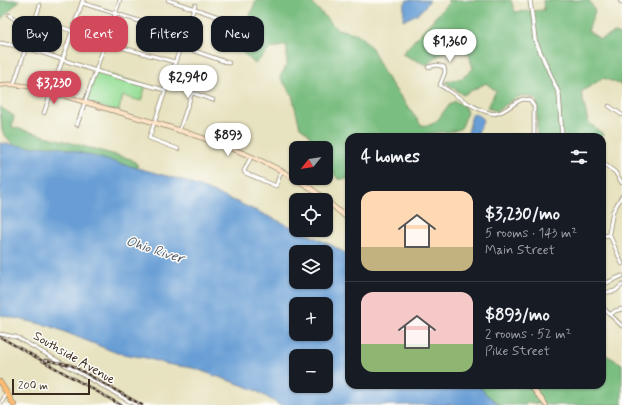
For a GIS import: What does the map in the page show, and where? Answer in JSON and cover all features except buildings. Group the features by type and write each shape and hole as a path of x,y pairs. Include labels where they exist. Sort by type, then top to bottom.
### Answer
{"main road":[{"path":"0,85 14,84 85,102 154,122 251,157 298,180 316,193"},
{"path":"333,206 345,217"},
{"path":"0,382 14,405"},
{"path":"533,389 546,405"}],"street":[{"path":"115,14 120,0"},
{"path":"168,0 195,7 218,16"},
{"path":"530,0 535,40 559,94 562,133"},
{"path":"78,16 83,1 115,14 136,20"},
{"path":"37,16 40,5"},
{"path":"191,16 195,7"},
{"path":"44,114 70,37"},
{"path":"0,43 12,45"},
{"path":"128,49 175,62"},
{"path":"14,84 24,52"},
{"path":"41,52 96,71 165,90"},
{"path":"77,125 102,52"},
{"path":"178,52 149,138 178,148"},
{"path":"197,52 229,63"},
{"path":"428,67 437,65 444,67 445,72 440,85 479,110 488,114 504,110 523,99 530,100 534,106 534,133"},
{"path":"167,84 213,100"},
{"path":"179,131 192,93"},
{"path":"609,106 622,115"},
{"path":"251,157 244,171 245,173 276,186 281,171"},
{"path":"606,165 615,172 622,183"},
{"path":"622,196 613,211 610,235 622,264"},
{"path":"606,236 610,235"},
{"path":"606,283 622,276"},
{"path":"606,292 615,291 622,285"},
{"path":"610,315 615,311 622,309"},
{"path":"606,311 622,326"},
{"name":"Southside Avenue","path":"0,334 12,336 29,344 136,405"},
{"path":"0,405 7,393"}],"green space":[{"path":"0,0 20,0 0,20"},
{"path":"256,0 309,0 337,29 358,34 372,48 385,75 421,125 432,124 455,101 464,106 467,112 461,128 454,131 430,133 345,133 345,179 338,179 333,173 333,141 312,141 308,133 300,127 292,95 280,77 287,65 287,45 270,49 255,64 242,52 264,52 264,16 250,16"},
{"path":"447,0 511,0 515,12 544,10 543,0 589,0 595,11 588,31 600,39 615,33 622,36 622,85 603,78 581,92 588,122 602,133 537,133 537,100 531,97 521,96 497,111 487,108 496,91 486,83 463,95 445,82 462,78 473,69 469,54 457,51 446,52 437,56 427,65 402,54 449,2"},
{"path":"96,71 146,85 141,101 123,96 118,112 85,102"},
{"path":"0,107 14,116 12,127 131,159 137,164 138,172 13,145 2,131"},
{"path":"606,355 622,364 622,405 547,405 527,402 526,405 500,405 482,389 606,389"}],"water":[{"path":"407,0 430,0 419,13 403,20 404,5"},
{"path":"472,114 476,114 481,117 483,121 478,133 468,133"},
{"name":"Ohio River","path":"0,143 29,147 55,146 182,180 237,202 289,226 289,237 314,237 331,245 289,245 289,289 333,289 333,246 345,253 345,389 482,389 500,405 280,405 253,389 193,368 166,364 146,358 117,353 50,326 0,315"}],"railway":[{"path":"0,337 121,405"},
{"path":"45,360 71,365 142,405"}]}
